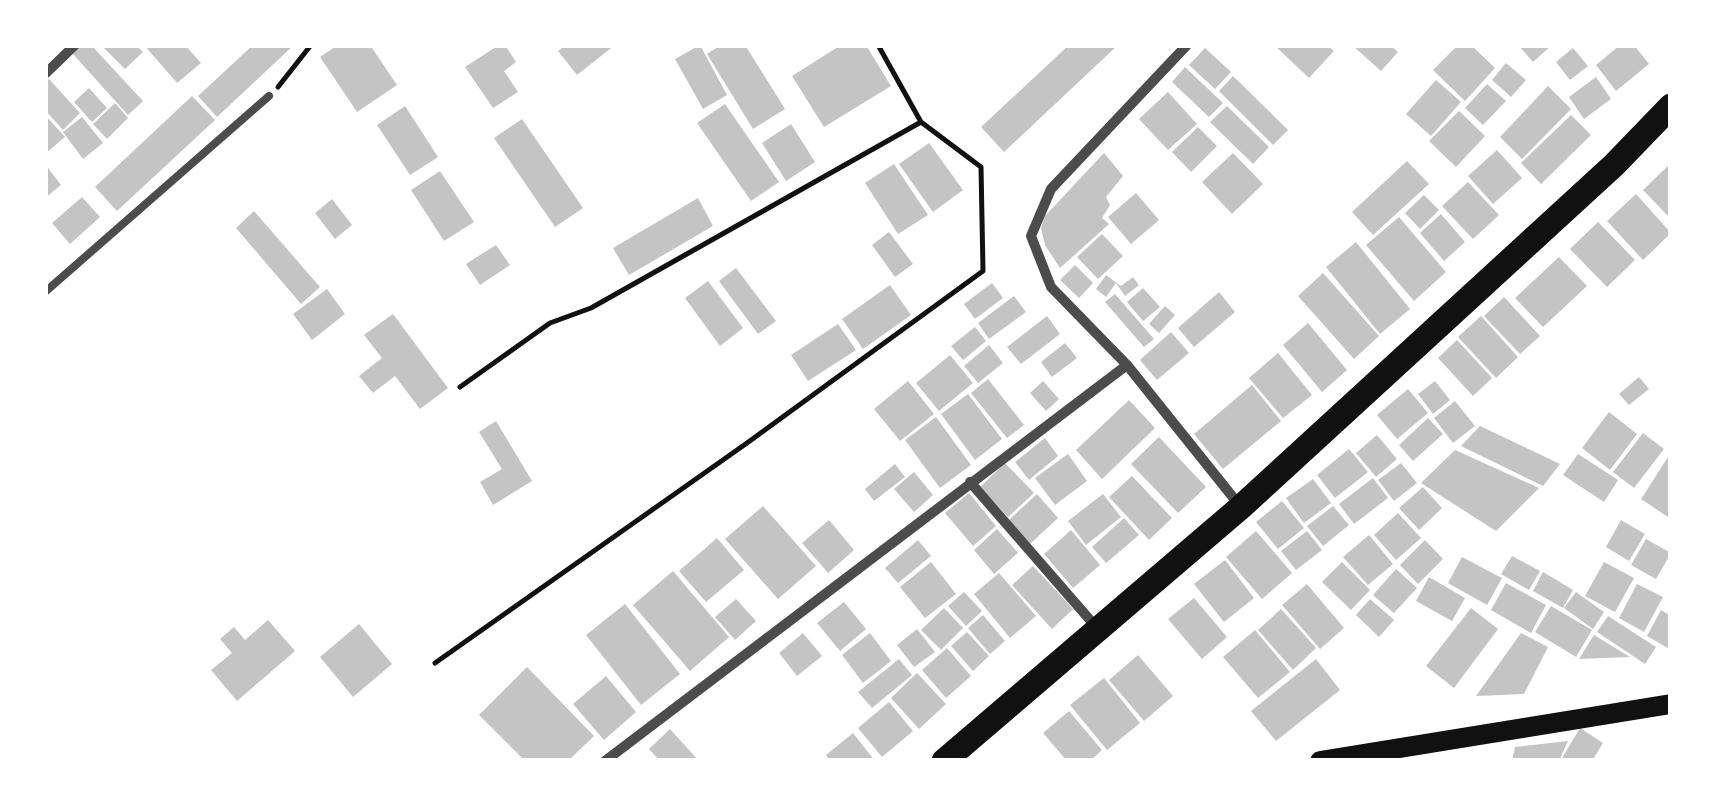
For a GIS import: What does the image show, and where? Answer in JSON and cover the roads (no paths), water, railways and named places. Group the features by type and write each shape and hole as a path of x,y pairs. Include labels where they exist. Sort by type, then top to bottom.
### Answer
{"main road":[{"path":"944,761 1241,507 1614,165 1671,106"},
{"path":"1320,761 1671,704"}],"street":[{"path":"45,74 76,45"},
{"path":"1187,45 1051,189 1031,236 1051,287 1126,365 1241,507"},
{"path":"605,761 1126,365"},
{"path":"970,482 1099,630"}],"lane":[{"path":"45,292 269,96"}]}
